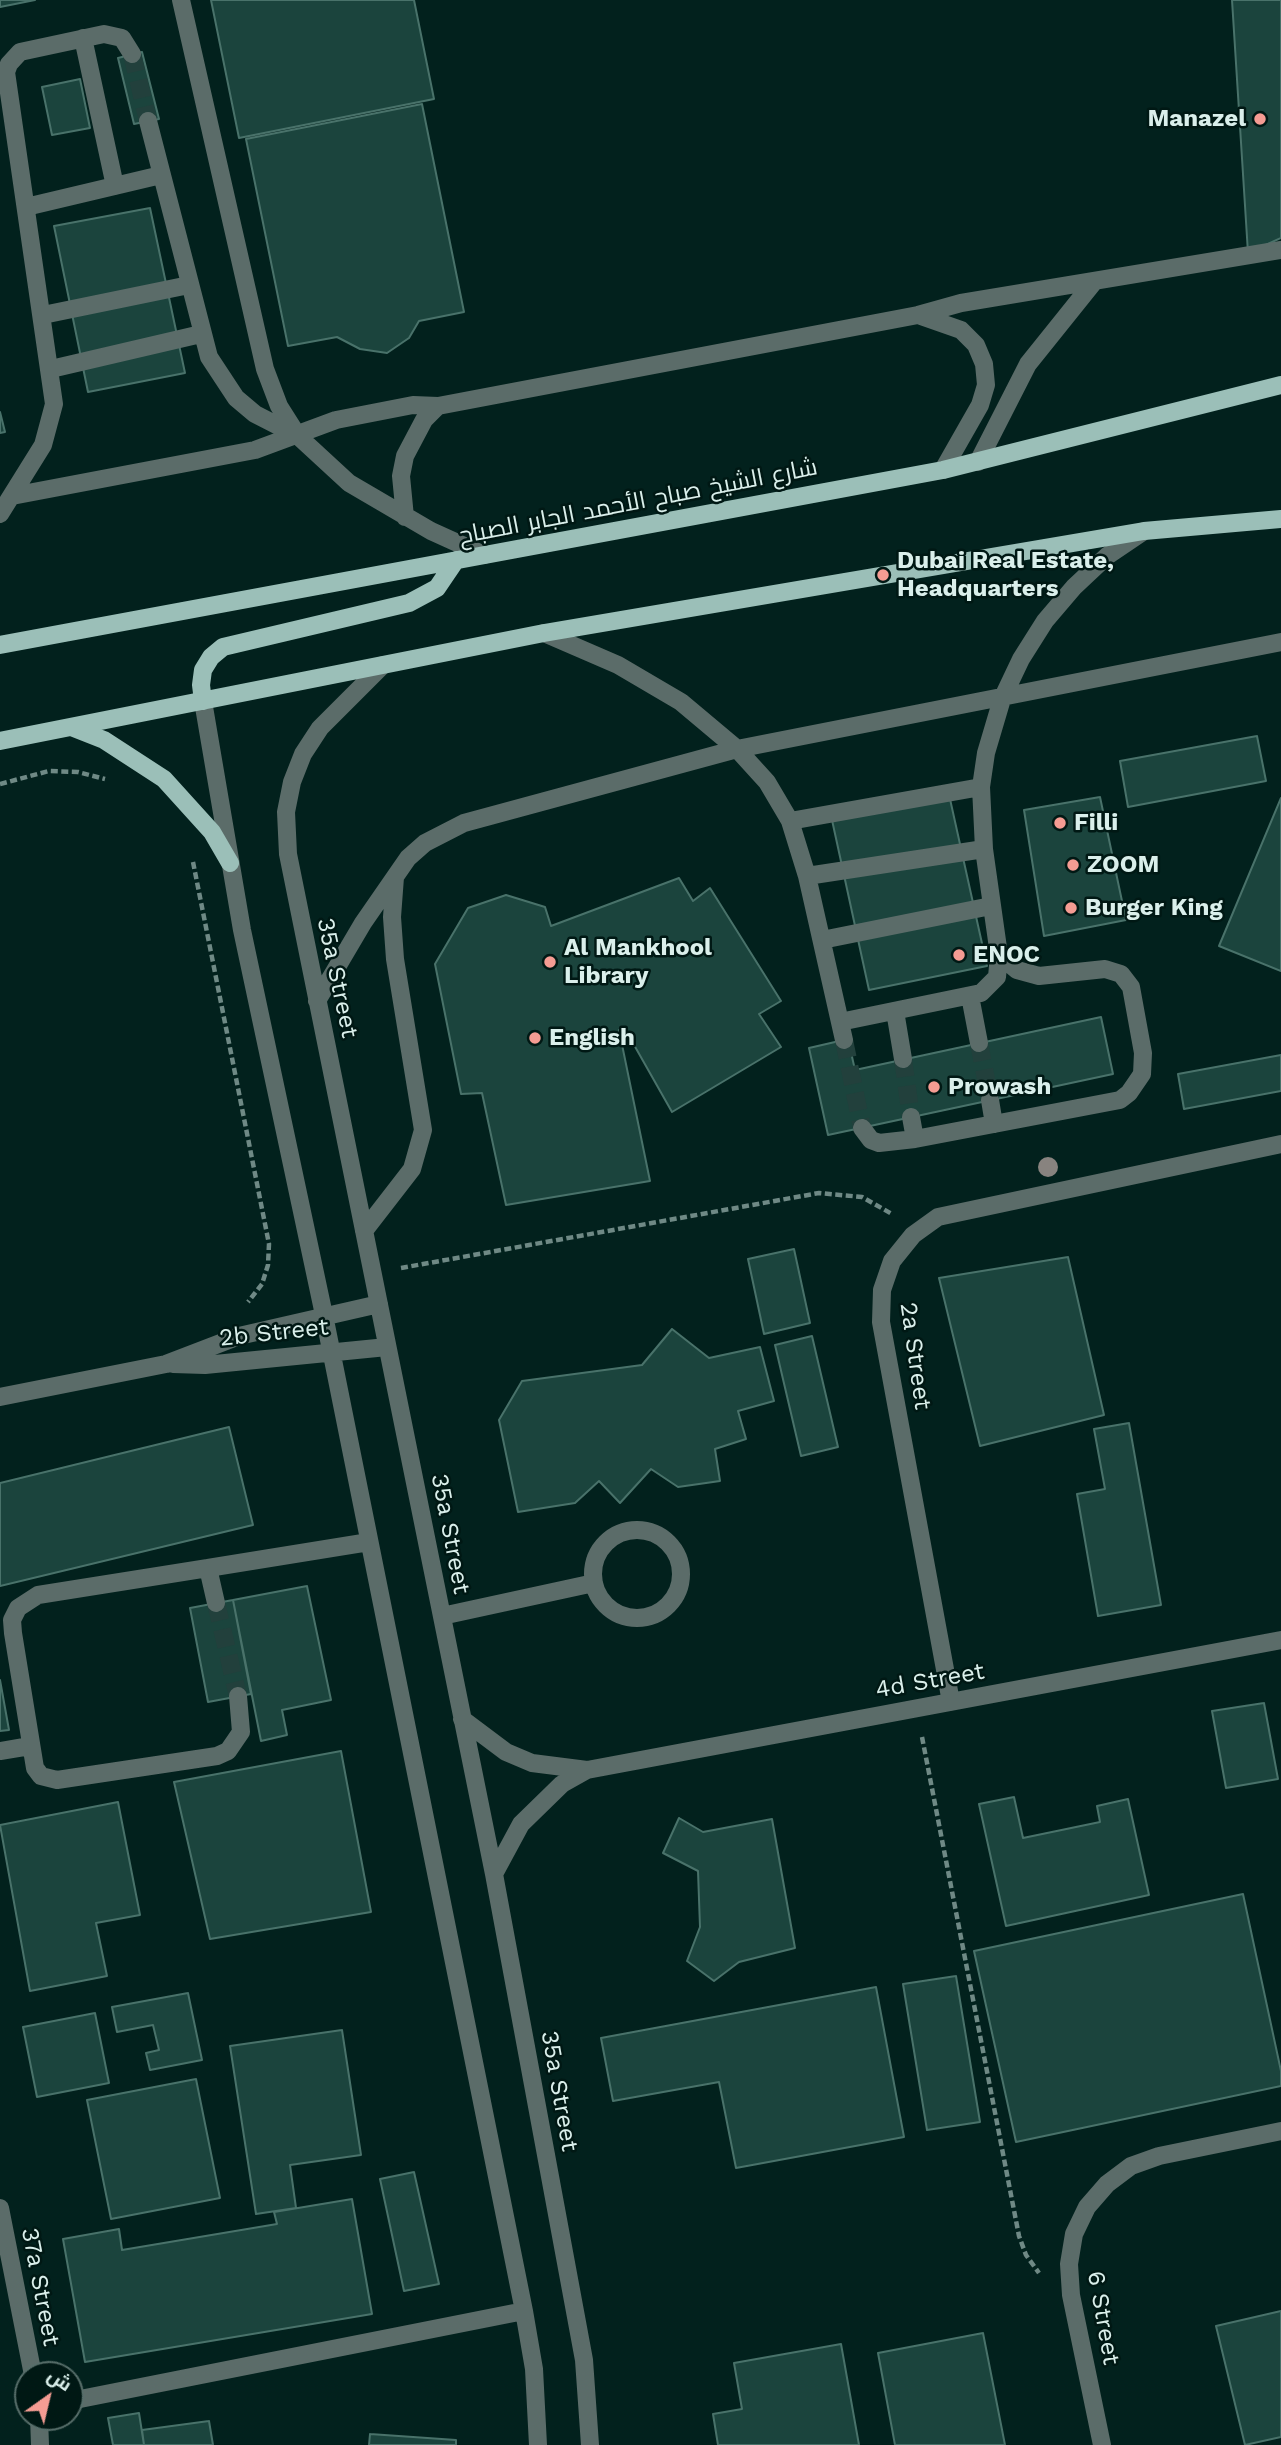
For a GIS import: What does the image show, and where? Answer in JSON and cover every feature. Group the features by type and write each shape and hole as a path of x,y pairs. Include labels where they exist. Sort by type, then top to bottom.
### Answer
{"main road":[{"name":"شارع الشيخ صباح الأحمد الجابر الصباح","path":"0,645 943,470 1281,385"},
{"path":"0,741 544,633 1144,531 1281,519"},
{"path":"203,701 203,670 211,657 223,647 409,603 437,587 456,561"},
{"path":"71,727 104,740 164,779 212,832 230,863"}],"street":[{"path":"181,0 265,369 279,406 298,436 349,483 405,517 484,555"},
{"path":"0,514 49,432 54,404 7,80 9,64 20,52 28,49 113,34 122,38 132,54"},
{"path":"83,38 115,186"},
{"path":"148,121 201,334 215,368 236,398 255,414 298,436"},
{"path":"26,206 161,175"},
{"path":"12,496 255,450 336,420 413,405 439,406 918,315 1001,296 1281,250"},
{"path":"978,462 1028,364 1093,283"},
{"path":"43,315 189,285"},
{"path":"918,315 961,330 976,345 984,364 986,385 980,405 943,470"},
{"path":"51,369 201,334"},
{"path":"405,517 401,497 405,456 418,429 439,406"},
{"path":"840,1022 970,996 990,986 1000,966 984,849 981,787 986,753 1002,699 1021,659 1045,621 1074,587 1107,556 1144,531"},
{"path":"544,633 650,682 711,725 767,782 790,821 807,877 844,1040"},
{"path":"317,1001 363,923 396,876 425,843 464,823 737,749 1281,642"},
{"name":"35a Street","path":"383,665 320,728 303,754 292,782 286,812 288,854 494,1874 584,2360 590,2445"},
{"path":"203,701 230,863 324,1315 524,2311 534,2369 538,2445"},
{"path":"790,821 981,787"},
{"path":"807,877 984,849"},
{"path":"364,1231 412,1169 423,1130 394,949 392,918 396,876"},
{"path":"822,940 991,906"},
{"path":"862,1128 871,1140 879,1143 915,1139 1119,1100 1137,1084 1144,1064 1131,987 1121,974 1105,969 1039,976 1017,971 999,955"},
{"path":"970,996 979,1043"},
{"path":"895,1011 902,1059"},
{"path":"990,1100 994,1124"},
{"path":"911,1117 915,1139"},
{"name":"2a Street","path":"951,1702 881,1322 882,1290 892,1261 913,1235 938,1217 969,1208 1281,1144"},
{"name":"2b Street","path":"0,1397 166,1364 223,1340 379,1304"},
{"name":"2b Street","path":"166,1364 205,1365 387,1347"},
{"path":"629,1531 646,1531 663,1538 674,1550 681,1566 681,1584 674,1600 662,1612 646,1618 628,1617 612,1611 600,1598 594,1583 594,1565 601,1549 613,1537 629,1531"},
{"path":"238,1696 241,1731 228,1751 217,1756 57,1780 41,1776 35,1768 30,1746 12,1620 18,1608 38,1595 369,1542"},
{"path":"208,1568 216,1603"},
{"path":"442,1616 594,1583"},
{"name":"4d Street","path":"462,1719 495,1744 532,1763 587,1770 1281,1640"},
{"path":"0,1751 30,1746"},
{"name":"4d Street","path":"494,1874 505,1848 521,1824 562,1784 587,1770"},
{"name":"6 Street","path":"1101,2445 1071,2295 1069,2264 1074,2234 1087,2207 1107,2183 1131,2166 1160,2156 1281,2130"},
{"name":"37a Street","path":"0,2208 30,2361"},
{"path":"84,2398 524,2311"}],"path":[{"path":"0,784 49,771 78,772 115,784"},
{"path":"192,856 269,1244 268,1265 262,1284 242,1307"},
{"path":"373,1273 819,1193 862,1197 881,1206 913,1235"},
{"path":"916,1708 1019,2236 1037,2271 1071,2295"}],"building":[{"path":"0,0 35,0 0,7"},
{"path":"211,0 414,0 434,99 239,138"},
{"name":"Manazel","path":"1232,0 1281,0 1281,238 1248,253"},
{"path":"142,52 159,119 134,124 118,58"},
{"path":"80,79 90,128 52,135 42,87"},
{"path":"422,104 464,312 419,321 409,338 387,353 360,349 337,337 288,346 246,139"},
{"path":"150,208 185,373 88,392 54,226"},
{"path":"0,412 5,432 0,433"},
{"path":"1257,736 1266,781 1128,807 1120,761"},
{"name":"ZOOM","path":"1100,797 1126,920 1044,936 1024,810"},
{"path":"1281,798 1281,971 1219,946"},
{"path":"950,799 987,966 869,990 832,820"},
{"name":"English","path":"679,878 693,901 710,888 781,1001 759,1014 781,1047 672,1112 625,1029 619,1030 650,1181 506,1205 482,1093 461,1094 435,964 468,908 506,895 545,907 551,926"},
{"name":"Prowash","path":"1101,1017 1113,1074 828,1135 809,1048 848,1039 855,1070"},
{"path":"1281,1055 1281,1091 1184,1109 1178,1074"},
{"path":"794,1249 810,1323 764,1334 748,1259"},
{"path":"1068,1257 1104,1415 980,1446 939,1278"},
{"path":"672,1329 709,1358 760,1347 774,1401 738,1411 746,1439 715,1449 720,1481 678,1487 651,1469 620,1503 599,1481 575,1503 518,1512 499,1420 522,1381 642,1365"},
{"path":"812,1336 838,1447 801,1456 775,1345"},
{"path":"1129,1423 1161,1605 1098,1616 1077,1494 1105,1489 1094,1429"},
{"path":"229,1427 253,1525 0,1586 0,1483"},
{"path":"307,1586 331,1700 282,1710 287,1735 261,1741 233,1600"},
{"path":"233,1600 251,1694 208,1702 190,1608"},
{"path":"0,1680 9,1730 0,1731"},
{"path":"1264,1703 1278,1779 1226,1788 1212,1711"},
{"path":"341,1751 371,1912 210,1939 174,1782"},
{"path":"1014,1797 1023,1838 1100,1822 1097,1806 1128,1799 1149,1895 1006,1926 979,1804"},
{"path":"118,1802 140,1915 96,1923 107,1976 30,1991 0,1825"},
{"path":"679,1818 703,1832 772,1819 795,1948 739,1962 714,1981 687,1961 700,1927 698,1871 663,1853"},
{"path":"1243,1894 1281,2071 1281,2086 1016,2142 974,1951"},
{"path":"956,1976 980,2122 927,2130 903,1984"},
{"path":"876,1987 904,2137 736,2168 719,2082 613,2101 601,2038"},
{"path":"188,1993 202,2060 150,2070 146,2053 159,2050 153,2025 117,2032 112,2007"},
{"path":"95,2013 109,2083 37,2097 23,2027"},
{"path":"342,2030 361,2155 290,2165 296,2208 256,2214 230,2046"},
{"path":"196,2079 220,2198 111,2219 87,2100"},
{"path":"414,2172 439,2284 404,2291 380,2179"},
{"path":"352,2199 372,2314 85,2362 63,2239 119,2229 122,2250 277,2224 274,2212"},
{"path":"1281,2311 1281,2437 1245,2445 1216,2326"},
{"path":"983,2333 1005,2445 895,2445 878,2353"},
{"path":"841,2344 859,2445 718,2445 713,2414 742,2409 734,2363"},
{"path":"139,2413 144,2445 113,2445 108,2418"},
{"path":"209,2421 213,2445 144,2445 142,2430"},
{"path":"370,2434 456,2440 456,2445 369,2445"}],"tunnel":[{"path":"132,54 148,121"},
{"path":"844,1040 862,1128"},
{"path":"979,1043 990,1100"},
{"path":"903,1059 911,1117"},
{"path":"216,1603 238,1696"}],"place":[{"name":"Manazel","path":"1260,119"},
{"name":"Dubai Real Estate, Headquarters","path":"883,575"},
{"name":"Filli","path":"1060,823"},
{"name":"ZOOM","path":"1073,865"},
{"name":"Burger King","path":"1071,908"},
{"name":"ENOC","path":"959,955"},
{"name":"Al Mankhool Library","path":"550,962"},
{"name":"English","path":"535,1038"},
{"name":"Prowash","path":"934,1087"}]}
